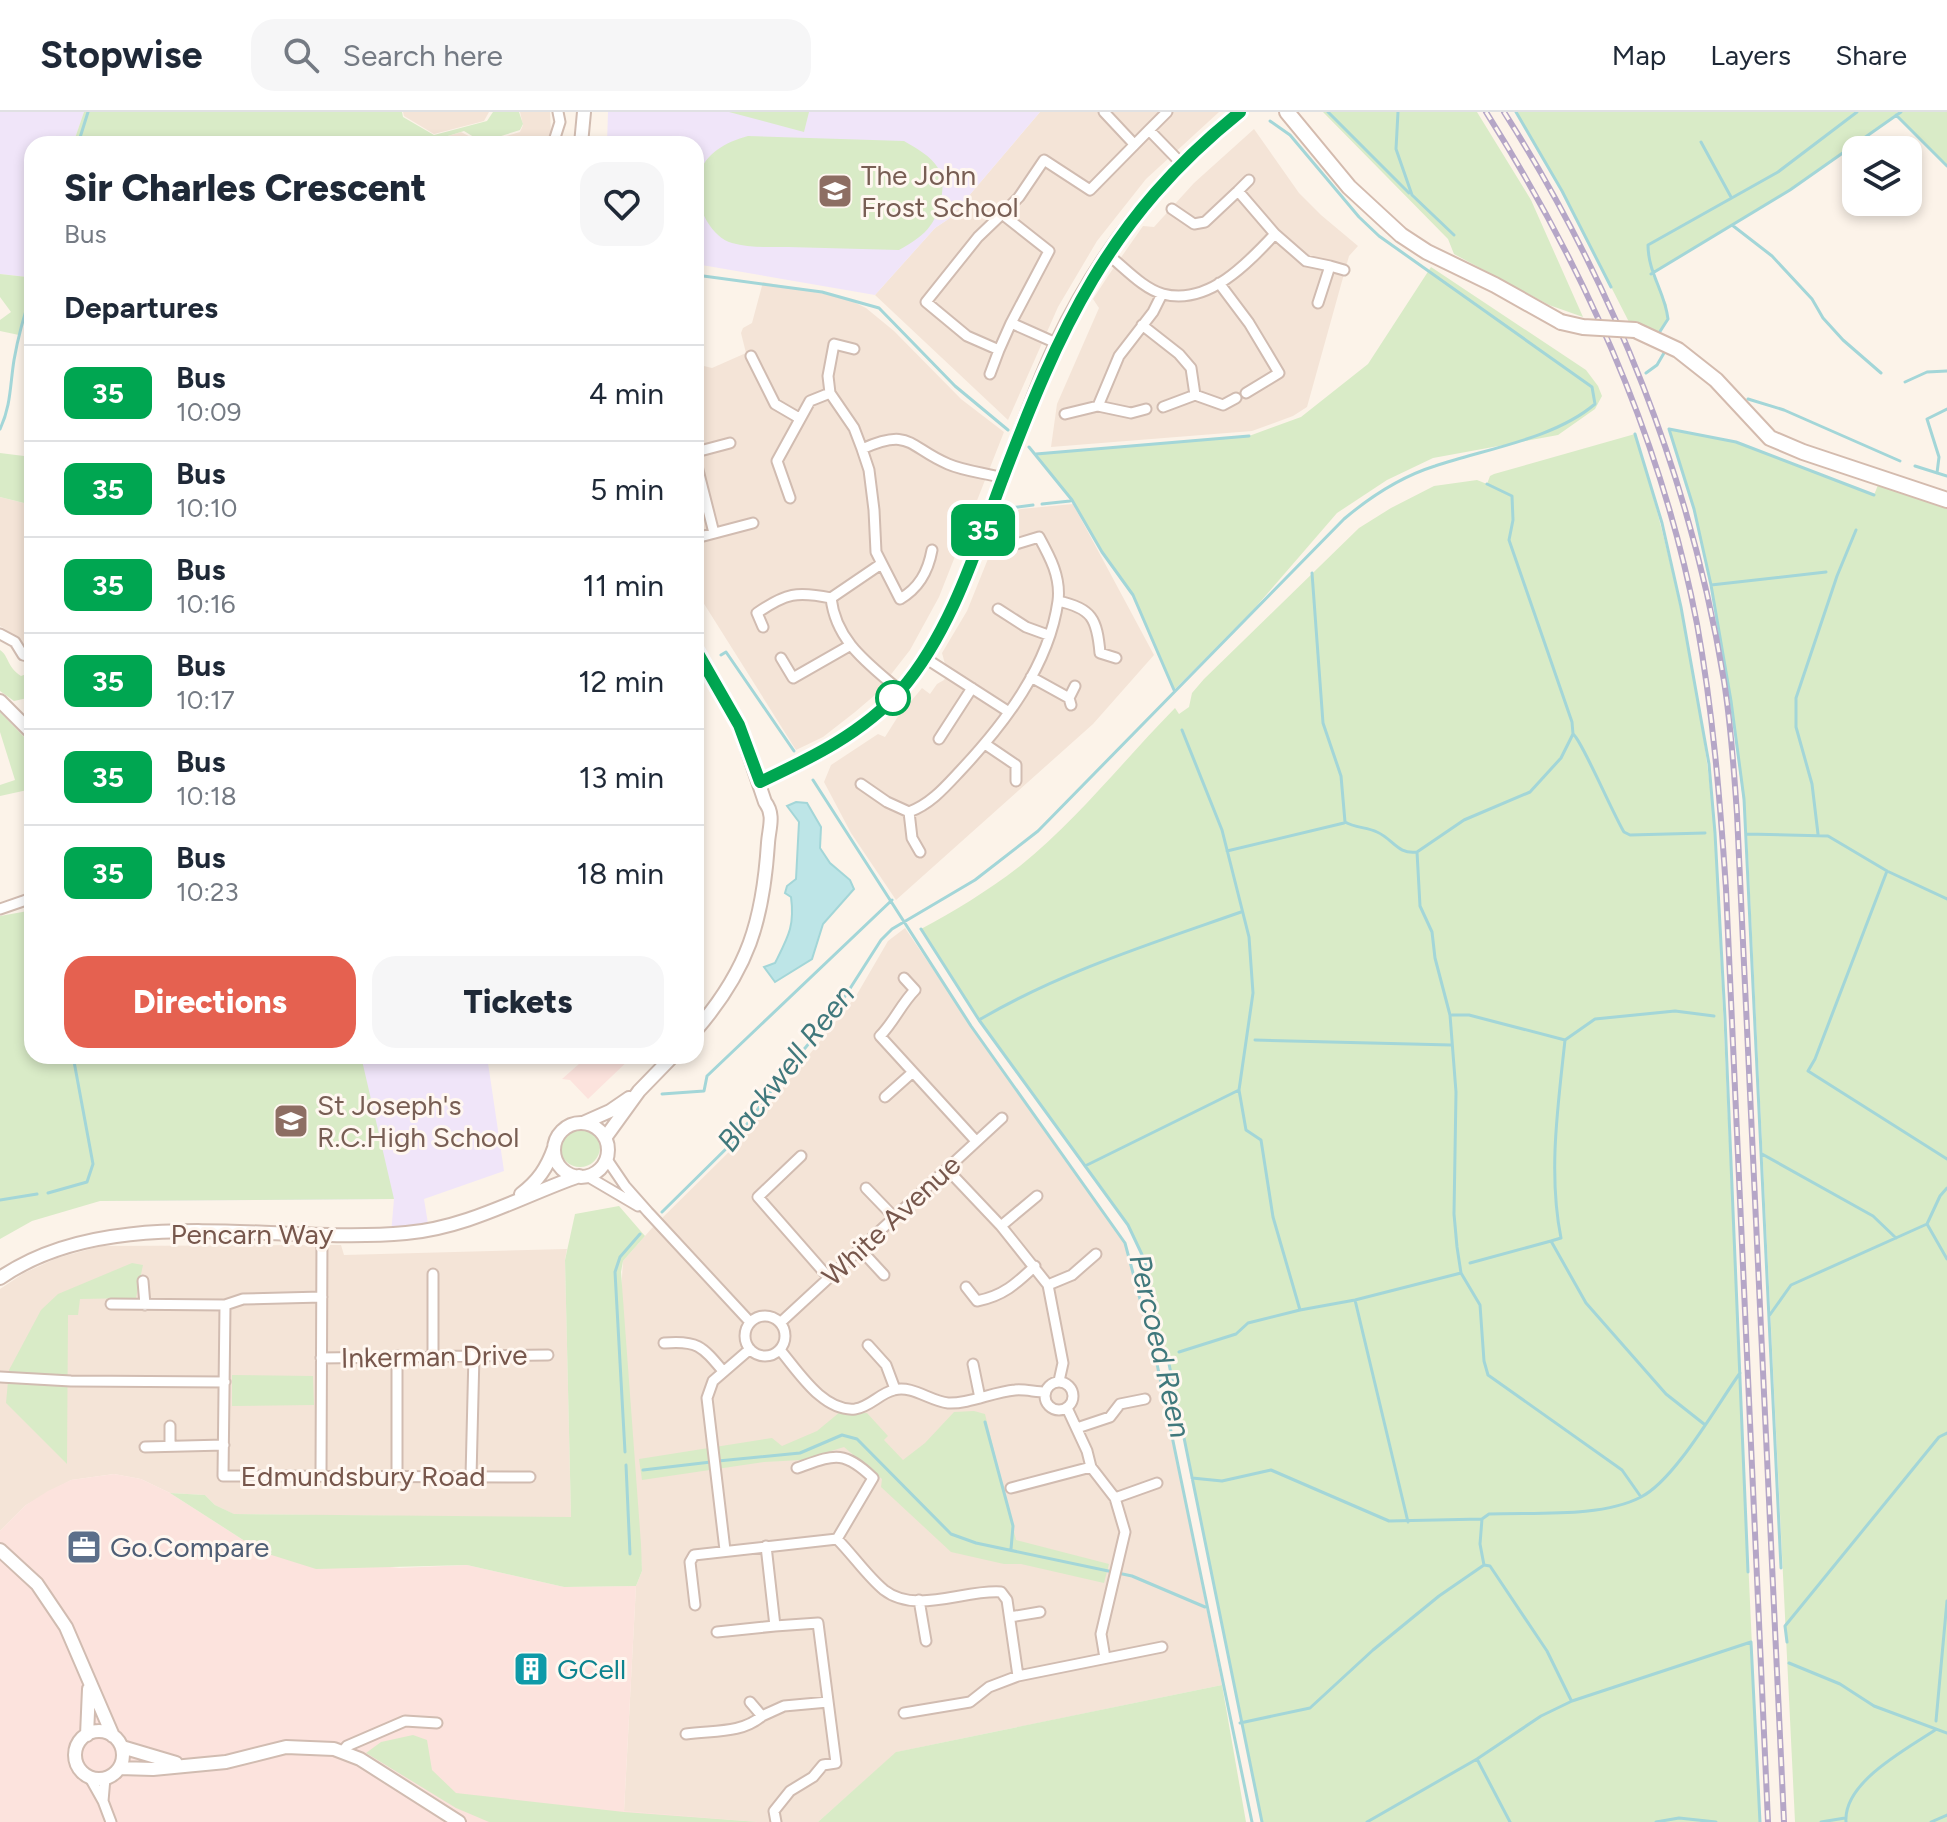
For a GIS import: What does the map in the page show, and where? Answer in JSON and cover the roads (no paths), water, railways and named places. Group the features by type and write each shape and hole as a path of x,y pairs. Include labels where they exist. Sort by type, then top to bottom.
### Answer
{"main road":[{"path":"1287,112 1349,187 1401,235 1427,252 1561,322 1583,327 1635,330 1678,350 1716,380 1770,438 1947,500"}],"street":[{"path":"556,136 560,122 558,112"},
{"path":"582,136 584,112"},
{"path":"1104,112 1134,144"},
{"path":"999,350 967,336 926,302 978,237 1019,197 1044,160 1090,190 1167,112"},
{"path":"760,782 802,763 875,716 900,691 925,658 954,600 1056,343 1107,254 1155,191 1181,163 1240,112"},
{"path":"1149,130 1181,163"},
{"path":"1172,209 1194,224 1205,222 1249,180"},
{"path":"1238,191 1275,234 1306,261 1344,270"},
{"path":"990,374 1011,323 1049,251 1002,214"},
{"path":"1107,254 1162,294 1183,296 1219,283 1248,263 1275,234"},
{"path":"1318,303 1330,266"},
{"path":"1219,283 1249,323 1279,373 1246,393"},
{"path":"1098,406 1119,356 1153,312 1162,294"},
{"path":"1011,323 1056,343"},
{"path":"1142,325 1179,354 1191,368 1195,395"},
{"path":"854,349 834,344 828,376 830,393 854,428 869,470 876,552 900,604 923,577 932,550"},
{"path":"751,356 775,404 799,418"},
{"path":"790,498 777,461 810,401 830,393"},
{"path":"1163,407 1195,395 1223,405 1236,398"},
{"path":"1065,414 1098,406 1131,413 1146,409"},
{"path":"862,449 901,438 918,444 950,465 1003,478"},
{"path":"704,450 730,443"},
{"path":"704,494 714,533"},
{"path":"704,536 753,523"},
{"path":"909,812 934,798 985,744 1031,677 1048,635 1058,601 1058,582 1052,561 1039,537 1016,544"},
{"path":"763,627 757,613 784,596 802,592 831,598 881,564"},
{"path":"831,598 833,616 849,646 900,691"},
{"path":"1058,601 1088,611 1097,627 1100,653 1116,658"},
{"path":"998,609 1026,627 1048,635"},
{"path":"0,634 15,642 24,655"},
{"path":"781,658 793,678 849,646"},
{"path":"925,658 1009,712"},
{"path":"704,664 739,725 760,782 768,840 764,894 748,948 725,994 704,1020"},
{"path":"1031,677 1070,702 1075,686"},
{"path":"939,739 972,688"},
{"path":"0,701 24,725"},
{"path":"985,744 1016,765 1016,781"},
{"path":"861,784 887,802 909,812"},
{"path":"909,812 912,838 920,852"},
{"path":"0,909 24,901"},
{"path":"904,978 915,990 880,1036 976,1141"},
{"path":"605,1138 639,1091 665,1064"},
{"path":"885,1097 913,1072"},
{"path":"639,1091 610,1111 564,1129 554,1148 558,1164 571,1175 583,1176 648,1212"},
{"name":"White Avenue","path":"780,1323 1002,1118"},
{"path":"583,1123 596,1127 605,1138 606,1158 602,1166 583,1176"},
{"name":"Pencarn Way","path":"509,1203 538,1179 548,1165 554,1148"},
{"path":"801,1156 758,1197 829,1278"},
{"path":"606,1158 625,1186 750,1322"},
{"path":"947,1169 1001,1226 1048,1285 1063,1363 1059,1381"},
{"name":"Pencarn Way","path":"0,1278 47,1252 98,1237 184,1233 391,1234 429,1230 478,1217 583,1176"},
{"path":"866,1188 894,1217"},
{"path":"1001,1226 1037,1196"},
{"path":"321,1476 322,1235"},
{"path":"860,1249 884,1275"},
{"path":"1048,1285 1072,1275 1096,1254"},
{"path":"966,1287 977,1301 991,1298 1013,1286 1035,1266"},
{"path":"433,1274 433,1355"},
{"path":"143,1281 145,1305"},
{"path":"111,1304 225,1305 243,1299 322,1297"},
{"name":"Edmundsbury Road","path":"225,1305 223,1476 530,1477"},
{"path":"770,1316 780,1323 785,1339 780,1350 763,1356 750,1349 745,1337 750,1322 758,1317 770,1316"},
{"path":"664,1343 685,1341 698,1344 723,1371"},
{"path":"868,1345 886,1365 895,1389"},
{"path":"725,1550 707,1398 713,1381 750,1349"},
{"path":"780,1350 814,1389 845,1408 856,1409 868,1405 895,1389 947,1403 1015,1390 1045,1392"},
{"path":"471,1477 474,1354"},
{"name":"Inkerman Drive","path":"321,1358 548,1355"},
{"path":"397,1356 397,1477"},
{"path":"973,1364 980,1398"},
{"path":"0,1377 71,1381 225,1382"},
{"path":"1059,1381 1073,1390 1073,1402 1059,1410 1051,1407 1045,1392 1049,1385 1059,1381"},
{"path":"1077,1428 1110,1417 1120,1404 1145,1399"},
{"path":"1067,1408 1091,1467 1115,1498 1124,1520 1119,1563 1101,1634 1105,1658"},
{"path":"170,1426 170,1446"},
{"path":"145,1447 224,1445"},
{"path":"797,1468 834,1455 847,1457 873,1478 837,1539"},
{"path":"1011,1488 1091,1467"},
{"path":"1115,1498 1157,1483"},
{"path":"695,1605 690,1562 694,1555 837,1539"},
{"path":"837,1539 883,1589 896,1597 919,1600 1001,1592 1007,1600 1018,1676"},
{"path":"766,1546 775,1626"},
{"path":"0,1550 49,1599 66,1627 113,1736 122,1747 119,1768 112,1775 105,1778 89,1776"},
{"path":"919,1600 926,1641"},
{"path":"1010,1617 1040,1612"},
{"path":"717,1632 818,1623 836,1763 823,1765 813,1777 790,1791 774,1811 776,1822"},
{"path":"904,1713 970,1702 989,1687 1018,1676 1162,1647"},
{"path":"87,1735 89,1682"},
{"path":"750,1702 762,1716"},
{"path":"686,1734 734,1730 752,1725 762,1716 784,1706 828,1702"},
{"path":"342,1752 347,1746 397,1723 437,1723"},
{"path":"111,1822 89,1776 79,1767 76,1754 79,1743 87,1735 100,1732 113,1736"},
{"path":"119,1768 153,1769 226,1762 301,1745 342,1752 360,1759 459,1822"},
{"path":"122,1747 190,1766"},
{"path":"103,1801 105,1778"}],"water":[{"path":"796,802 807,803 821,827 820,848 830,863 850,880 854,889 823,924 812,959 775,982 764,967 775,963 791,924 791,897 785,893 787,886 796,879 799,822 787,806"}],"waterway":[{"path":"80,136 88,112"},
{"path":"1328,112 1409,193"},
{"path":"1398,112 1396,149 1412,195 1454,235"},
{"path":"1516,112 1562,191 1611,287"},
{"path":"1659,333 1668,319 1648,245 1778,172 1857,112"},
{"path":"1651,274 1790,190 1901,112"},
{"path":"1896,115 1947,166"},
{"path":"662,1212 737,1138 781,1077 835,1012 881,940 892,929 975,880 1038,831 1344,519 1376,495 1411,475 1540,435 1595,404 1592,387 1379,236 1359,217 1290,135 1270,121"},
{"path":"1701,142 1731,197"},
{"path":"1732,225 1772,256 1812,299 1823,318 1843,340 1881,373"},
{"path":"704,276 822,292 879,308 955,386 1008,430"},
{"path":"0,429 8,404 24,318"},
{"path":"1646,373 1657,365 1664,353"},
{"path":"1905,382 1927,372 1947,371"},
{"path":"1748,399 1784,410 1900,461"},
{"path":"1937,473 1939,457 1927,419 1947,409"},
{"path":"1781,1568 1744,799 1711,585 1694,509 1669,429 1736,442 1874,495"},
{"path":"1635,434 1662,523 1681,607 1709,764 1725,1018 1748,1572"},
{"path":"1036,454 1249,436"},
{"path":"1029,447 1072,500 1102,552 1133,595 1174,690"},
{"path":"1915,466 1947,476"},
{"path":"1487,484 1512,496 1513,520 1509,540 1572,722 1573,734 1561,758 1530,792 1464,820 1417,852 1420,906 1432,932 1435,958 1450,1015 1456,1092 1454,1214 1457,1247 1461,1273 1480,1305 1488,1375 1622,1470 1641,1497"},
{"path":"1042,504 1070,501"},
{"path":"1010,508 1033,505"},
{"path":"1818,834 1812,784 1796,727 1796,698 1837,576 1856,530"},
{"path":"1711,585 1826,572"},
{"path":"1312,573 1323,723 1341,776 1345,822 1377,832 1400,849 1417,852"},
{"path":"721,655 726,652 794,751"},
{"path":"1182,730 1222,830 1249,937 1253,993 1239,1090 1246,1130 1261,1140 1273,1217 1300,1310"},
{"path":"1573,734 1624,832 1630,835 1705,833"},
{"path":"813,780 971,1026 1125,1243 1156,1359 1252,1822"},
{"path":"1227,851 1344,823"},
{"path":"1747,834 1828,836 1887,871 1947,899"},
{"path":"1887,871 1808,1071 1947,1159"},
{"path":"662,1094 704,1091 707,1076 892,900"},
{"path":"979,1020 1074,973 1241,912"},
{"name":"Percoed Reen","path":"921,929 979,1020 1128,1225 1145,1261 1161,1344 1167,1354 1262,1822"},
{"path":"1551,1241 1561,1238 1555,1164 1565,1040 1595,1019 1675,1011 1714,1016"},
{"path":"1452,1015 1469,1015 1565,1040"},
{"path":"1255,1040 1451,1045"},
{"path":"48,1193 87,1182 93,1164 74,1064"},
{"path":"1085,1166 1239,1090"},
{"path":"1762,1154 1873,1216 1896,1238"},
{"path":"1769,1316 1791,1285 1927,1224 1947,1188"},
{"path":"0,1200 37,1194"},
{"path":"1927,1224 1947,1259"},
{"name":"Blackwell Reen","path":"625,1452 615,1272 620,1257 640,1234"},
{"path":"1470,1263 1551,1241 1586,1303 1666,1394 1704,1424"},
{"path":"1179,1352 1236,1334 1248,1323 1461,1273"},
{"path":"1355,1300 1408,1522"},
{"path":"1192,1478 1222,1481 1271,1470 1389,1521 1482,1519 1489,1514 1567,1513 1607,1508 1641,1497 1668,1475 1695,1441 1740,1373"},
{"path":"985,1422 1013,1526 1011,1549"},
{"path":"1787,1642 1785,1626 1939,1437 1947,1433"},
{"path":"718,1461 800,1453 842,1435 857,1439 951,1534 976,1543 1132,1576 1205,1607"},
{"path":"643,1470 711,1462"},
{"name":"Blackwell Reen","path":"626,1465 630,1554"},
{"path":"1482,1519 1480,1544 1484,1565"},
{"path":"1240,1723 1310,1708 1373,1650 1439,1596 1484,1565 1490,1566 1547,1651 1571,1700"},
{"path":"1936,1721 1947,1601"},
{"path":"1367,1822 1477,1759 1541,1716 1572,1701 1751,1642 1760,1822"},
{"path":"1789,1663 1840,1684 1874,1706 1947,1733"},
{"path":"1846,1822 1848,1807 1865,1780 1935,1730"},
{"path":"1477,1759 1510,1822"},
{"path":"1931,1822 1947,1815"},
{"path":"1656,1822 1679,1818 1716,1822"},
{"path":"1821,1822 1845,1818"}],"railway":[{"path":"1486,112 1556,232 1616,358 1663,489 1682,556 1703,657 1726,889 1768,1822"},
{"path":"1504,112 1580,245 1643,386 1691,531 1710,606 1724,681 1737,814 1784,1822"}],"place":[{"name":"The John Frost School","path":"835,191"},
{"name":"St Joseph's R.C.High School","path":"291,1121"},
{"name":"Go.Compare","path":"84,1547"},
{"name":"GCell","path":"531,1669"}]}
